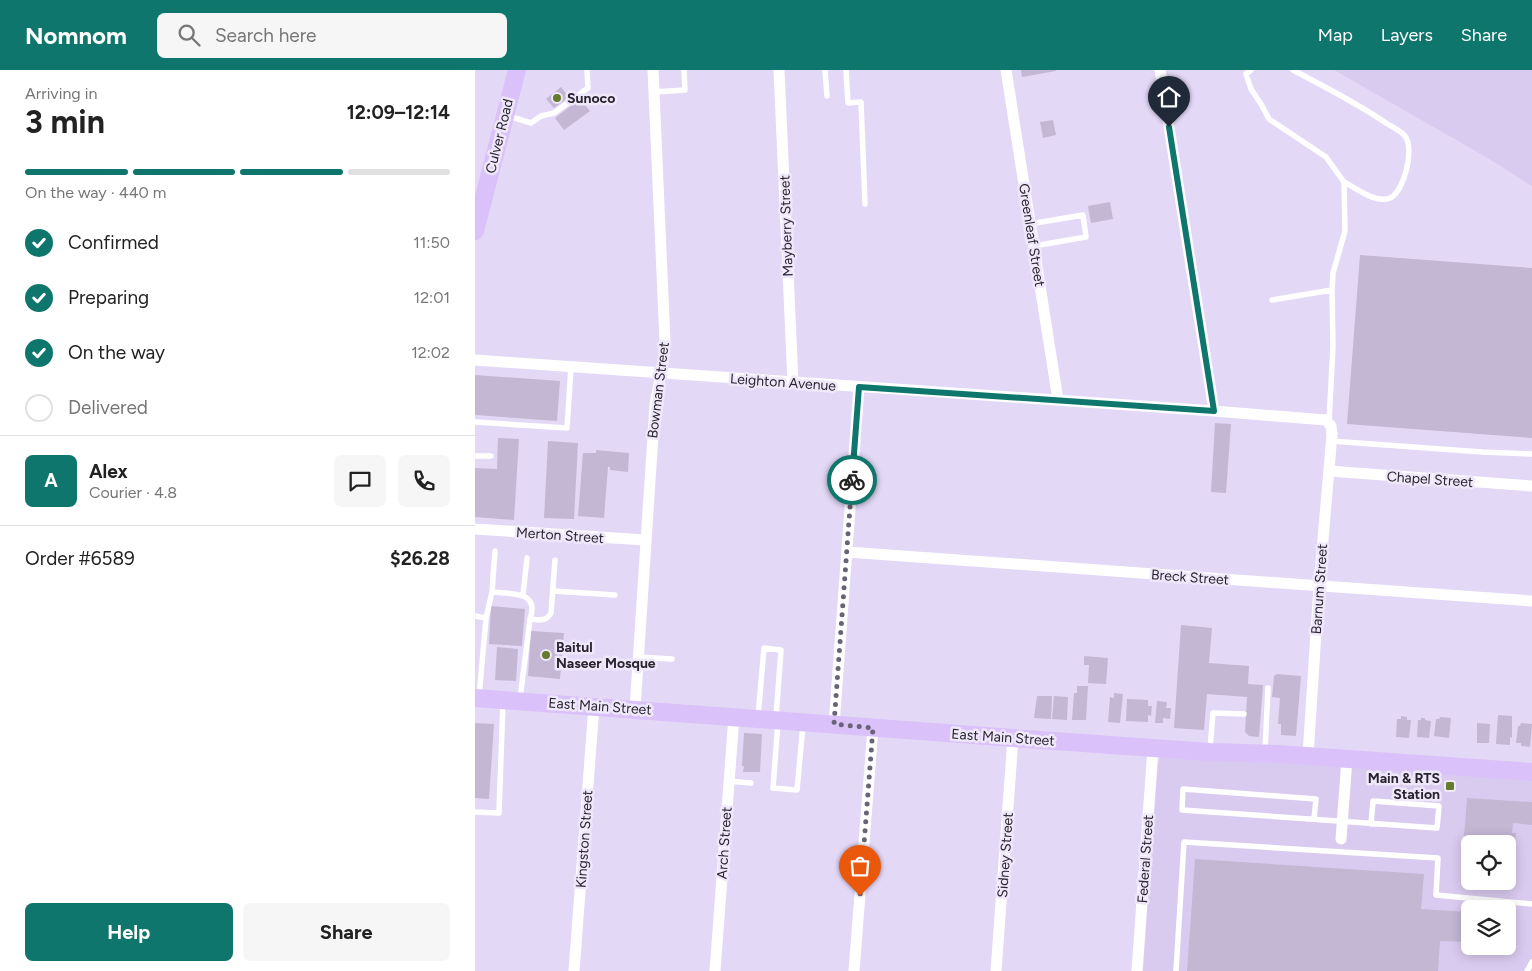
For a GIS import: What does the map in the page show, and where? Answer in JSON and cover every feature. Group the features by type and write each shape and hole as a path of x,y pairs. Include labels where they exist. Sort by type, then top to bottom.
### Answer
{"main road":[{"name":"Culver Road","path":"475,231 517,70"},
{"name":"East Main Street","path":"477,698 1209,752 1265,753 1532,772"}],"street":[{"name":"Bowman Street","path":"635,709 655,405 665,341 653,70"},
{"name":"Mayberry Street","path":"779,70 793,382"},
{"name":"Greenleaf Street","path":"1007,70 1058,400"},
{"path":"1160,70 1214,411"},
{"name":"Leighton Avenue","path":"475,360 1214,411 1319,419 1326,420 1329,423"},
{"path":"834,724 859,387"},
{"name":"Barnum Street","path":"1308,756 1319,586 1332,434 1329,423"},
{"name":"Chapel Street","path":"1329,471 1532,486"},
{"name":"Merton Street","path":"475,529 645,540"},
{"name":"Breck Street","path":"847,552 1532,601"},
{"name":"Kingston Street","path":"574,971 594,706"},
{"name":"Arch Street","path":"715,971 734,716"},
{"path":"854,971 873,728"},
{"name":"Sidney Street","path":"996,971 1013,738"},
{"name":"Federal Street","path":"1137,971 1153,748"},
{"path":"1341,839 1347,759"}],"lane":[{"path":"505,115 531,123 541,116 554,113 588,88 587,70"},
{"path":"654,92 685,90 684,70"},
{"path":"825,70 827,96"},
{"path":"846,70 848,103 861,102 865,204"},
{"path":"1251,70 1246,74 1251,89 1269,119 1326,157 1344,182 1377,199 1389,199 1399,192 1409,159 1409,146 1405,136 1368,111 1293,70"},
{"path":"1329,423 1333,347 1333,272 1345,231 1344,182"},
{"path":"1030,224 1083,215 1086,236 1034,246"},
{"path":"1272,300 1332,290"},
{"path":"475,422 567,428 571,367"},
{"path":"1331,441 1532,454"},
{"path":"475,456 491,456"},
{"path":"477,698 486,618 492,592 495,551"},
{"path":"523,595 527,558"},
{"path":"530,619 544,620 549,618 555,560"},
{"path":"553,591 615,595"},
{"path":"475,812 499,813 511,700 533,611 528,598 523,595 492,592"},
{"path":"475,616 486,618"},
{"path":"758,718 764,648 781,650 773,788 797,790 803,722"},
{"path":"638,657 672,659"},
{"path":"1265,753 1268,688"},
{"path":"1209,752 1213,713 1244,714"},
{"path":"728,781 751,783"},
{"path":"1314,820 1316,799 1183,788 1181,810 1314,820 1342,822 1371,824 1437,828 1439,806 1373,801 1371,824"},
{"path":"1340,852 1341,839"},
{"path":"1176,971 1184,842 1438,858 1436,895 1532,904"},
{"path":"1527,971 1532,962"}],"shaded area":[{"path":"1334,70 1532,70 1532,186 1486,157"},
{"path":"1165,755 1532,780 1532,971 1143,971 1158,762"}],"building":[{"path":"1021,70 1056,70 1056,71 1022,77"},
{"path":"561,87 569,97 554,108 546,99"},
{"path":"580,99 590,111 564,130 555,118"},
{"path":"1053,120 1056,135 1043,138 1040,122"},
{"path":"1110,202 1113,219 1091,223 1088,206"},
{"path":"1360,255 1532,268 1532,438 1347,424"},
{"path":"475,375 560,381 557,421 475,415"},
{"path":"1215,423 1231,424 1226,493 1211,492"},
{"path":"498,438 519,439 514,520 475,517 475,468 497,469"},
{"path":"548,441 578,443 574,519 544,518"},
{"path":"596,450 629,453 628,472 610,470 610,467 608,467 604,518 578,516 583,453 596,453"},
{"path":"491,606 525,609 522,646 489,644"},
{"path":"1181,625 1212,628 1209,663 1249,666 1248,684 1263,685 1259,737 1249,736 1245,732 1247,697 1207,694 1204,730 1174,728"},
{"name":"Baitul Naseer Mosque","path":"531,631 564,633 560,679 528,676"},
{"path":"497,647 518,649 516,681 495,680"},
{"path":"1084,656 1108,658 1106,684 1088,683 1089,665 1084,665"},
{"path":"1277,674 1301,676 1296,736 1281,735 1281,724 1278,724 1280,698 1272,697 1274,676"},
{"path":"1077,686 1088,686 1086,720 1072,720 1074,693 1077,693"},
{"path":"1114,693 1123,694 1120,723 1108,722 1110,697 1114,698"},
{"path":"1037,696 1052,696 1051,719 1034,718"},
{"path":"1054,696 1068,697 1067,720 1052,719"},
{"path":"1127,699 1148,700 1148,706 1152,706 1151,716 1148,715 1148,722 1126,721"},
{"path":"1157,701 1167,702 1166,708 1171,708 1170,719 1163,718 1163,723 1155,723"},
{"path":"1498,715 1512,716 1512,738 1510,737 1510,745 1496,744"},
{"path":"1401,716 1411,720 1409,738 1396,737 1397,719 1401,719"},
{"path":"1440,717 1451,718 1449,738 1434,736 1436,719"},
{"path":"1421,718 1431,721 1429,738 1417,737 1418,720 1421,720"},
{"path":"475,723 494,724 489,799 475,798"},
{"path":"1477,723 1490,724 1489,743 1477,743"},
{"path":"1521,723 1532,724 1530,747 1521,746 1521,743 1516,743 1518,726"},
{"path":"744,733 762,734 760,772 743,772"},
{"path":"1467,798 1532,802 1532,825 1513,823 1512,833 1516,833 1516,835 1464,835"},
{"path":"1195,859 1424,874 1421,909 1461,912 1461,942 1440,941 1438,971 1187,971"}],"way so far":[{"path":"852,480 834,724 873,728 860,896"}],"place":[{"name":"Sunoco","path":"557,98"},
{"name":"Baitul Naseer Mosque","path":"546,655"},
{"name":"Main & RTS Station","path":"1450,786"}],"route":[{"path":"852,480 859,387 1214,411 1169,127"}]}
